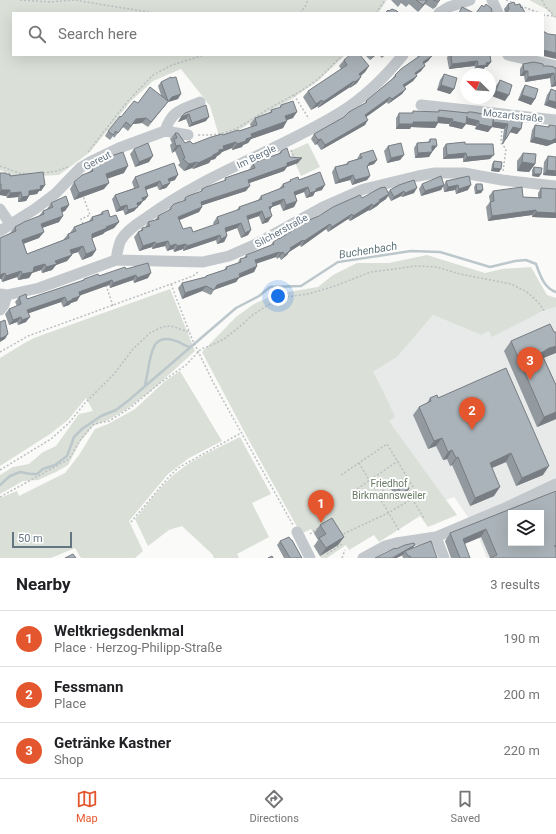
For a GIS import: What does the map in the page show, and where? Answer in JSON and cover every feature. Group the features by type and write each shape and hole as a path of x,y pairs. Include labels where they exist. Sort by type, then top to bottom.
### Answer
{"street":[{"path":"441,12 449,7 470,0"},
{"path":"492,0 498,12"},
{"name":"Im Bergle","path":"116,260 122,238 137,224 161,206 197,185 314,127 359,100 389,72 402,56"},
{"path":"516,56 556,66"},
{"path":"164,131 170,118 175,113 200,102"},
{"name":"Mozartstraße","path":"422,105 556,120"},
{"name":"Gereut","path":"0,231 35,209 55,194 80,168 119,148 164,131 188,134"},
{"name":"Silcherstraße","path":"0,310 4,305 3,294 39,288 116,260 203,262 229,256 254,245 323,207 364,189 418,176 435,173 464,173 502,180 556,186"},
{"path":"0,209 11,225"},
{"path":"363,558 385,546 396,543 436,538 556,484"},
{"path":"297,532 310,558"},
{"path":"436,538 444,558"}],"path":[{"path":"20,0 50,2 74,0 148,12"},
{"path":"301,12 308,0"},
{"path":"377,12 385,0"},
{"path":"506,0 536,12"},
{"path":"542,0 545,6 556,18"},
{"path":"544,14 554,16"},
{"path":"40,174 56,171 67,166 80,168 86,155 127,102 153,75 172,65 201,56"},
{"path":"188,134 222,134 236,129 318,79 341,56"},
{"path":"294,95 304,111"},
{"path":"502,180 506,148 501,143 504,113"},
{"path":"286,141 295,158"},
{"path":"0,166 19,173 33,174"},
{"path":"82,194 90,215 81,219 84,226"},
{"path":"0,352 28,336 193,276 200,270 203,262"},
{"path":"100,267 113,306"},
{"path":"0,497 69,459 81,439 94,424 109,421 130,408 160,383 186,365 198,351 224,339 244,324 251,316 268,305 288,297 308,294 332,287 372,272 405,267 438,267 460,274 511,284 527,292 538,302 545,312"},
{"path":"171,284 198,351 241,433 297,532"},
{"path":"0,470 51,439 69,423 85,403 114,374 133,349 150,332 162,327 171,326 190,332"},
{"path":"131,522 178,468 241,433"},
{"path":"340,475 387,444 415,490 410,494 424,518"},
{"path":"354,491 398,461"},
{"path":"359,463 400,532"},
{"path":"365,501 390,486"},
{"path":"338,537 388,513 412,499"},
{"path":"310,534 324,525"},
{"path":"327,554 342,544"},
{"path":"342,558 346,550"}],"shaded area":[{"path":"556,307 556,558 487,558 474,526 454,497 446,500 389,421 373,372 397,357 433,315 481,335"}],"green space":[{"path":"0,0 387,0 379,12 12,12 12,56 344,56 318,81 290,100 239,130 219,136 210,106 181,69 153,81 131,101 90,152 59,175 18,177 0,170"},
{"path":"529,0 556,0 556,18 546,9"},
{"path":"308,143 320,167 301,176 290,151"},
{"name":"Friedhof Birkmannsweiler","path":"427,255 485,273 502,269 531,267 547,295 556,298 556,307 543,311 492,337 489,331 481,335 433,315 397,357 373,372 395,417 389,421 457,515 428,527 420,516 379,542 374,535 349,550 346,545 327,558 321,558 313,546 319,542 311,529 301,534 202,352 236,317 254,304 276,294 318,287 333,275 357,263 389,263"},
{"path":"170,289 195,351 152,390 127,409 108,420 93,426 80,442 68,465 38,480 23,481 0,494 0,475 13,467 29,464 43,452 56,446 79,414 93,411 86,398 68,420 50,434 0,466 0,358 34,338"},
{"path":"180,371 222,441 189,458 168,474 129,521 143,551 135,558 81,558 75,548 51,558 0,558 0,498 17,491 19,496 65,473 79,455 95,429 108,424 135,409 164,382"},
{"path":"240,437 271,494 252,503 269,537 237,554 239,558 214,558 212,554 182,526 169,530 148,546 135,519 154,495 170,478 190,463"}],"building":[{"path":"416,0 427,0 423,5"},
{"path":"514,2 515,5 520,4 524,12 507,12 509,9 508,4"},
{"path":"486,4 492,9 491,11 492,12 477,12 482,5 484,7"},
{"path":"462,7 472,12 460,12"},
{"path":"392,9 398,12 386,12 388,10 389,11"},
{"path":"544,32 548,34 556,35 556,53 544,50"},
{"path":"349,56 361,56 369,66 359,74 361,77 355,82 354,81 323,102 322,100 316,104 308,91 347,65 344,60"},
{"path":"420,56 432,56 423,62 425,66 415,73 417,76 403,85 406,89 392,99 390,97 365,115 368,120 325,145 321,139 318,140 314,134 367,102 366,101 396,76 395,75"},
{"path":"451,56 490,56 491,62 486,63 487,65 477,66 477,61 452,64"},
{"path":"534,62 543,64 543,66 556,68 556,82 554,73 528,77 528,71 524,71 523,64"},
{"path":"444,74 457,78 454,89 441,85"},
{"path":"171,77 176,77 181,94 172,97 151,122 146,118 136,119 131,126 126,122 118,133 116,131 113,135 108,131 134,101 138,103 150,87 168,101 161,82"},
{"path":"500,80 512,85 509,95 496,91"},
{"path":"525,85 538,89 535,99 522,95"},
{"path":"551,89 556,91 556,102 548,100"},
{"path":"293,101 297,112 285,116 287,121 251,134 252,137 246,139 246,141 223,146 224,149 219,150 219,152 213,156 198,163 189,164 183,159 185,158 180,145 176,146 174,139 177,138 175,133 178,133 185,143 190,141 193,144 211,137 239,131 257,125 255,118 272,112 271,110"},
{"path":"206,105 209,117 192,123 189,114 181,117 185,113"},
{"path":"439,110 468,113 472,112 494,116 492,127 479,124 479,121 467,118 467,116 466,124 452,121 453,119 438,117 438,122 413,122 413,124 399,124 399,113 413,113 413,111 439,112"},
{"path":"494,115 523,118 521,129 513,127 505,139 508,124 493,122"},
{"path":"535,125 549,127 549,125 556,126 556,138 551,141 534,137"},
{"path":"430,139 436,139 437,146 432,146 432,152 418,153 417,143 430,142"},
{"path":"465,142 465,144 493,144 494,155 467,157 466,153 447,155 446,144"},
{"path":"148,143 153,156 139,162 134,149"},
{"path":"401,143 404,155 391,158 388,146"},
{"path":"287,148 290,157 302,158 287,163 287,166 248,180 250,186 201,202 202,207 178,217 183,229 191,227 193,232 219,223 217,217 262,199 261,196 284,187 283,184 298,177 299,180 320,172 325,185 310,193 308,187 294,192 297,201 286,205 284,199 272,203 273,206 269,207 272,216 265,219 262,211 247,216 251,230 245,233 241,223 225,228 227,236 221,239 220,235 187,246 186,244 177,246 176,244 170,246 168,241 156,244 155,242 143,246 138,232 143,230 142,228 150,226 148,222 159,219 158,216 171,209 174,204 186,200 185,198 188,196 202,191 202,189 206,187 226,180 225,178 255,168 253,163 281,153 281,151"},
{"path":"373,150 377,160 369,163 367,166 370,176 355,180 353,175 339,180 335,167 348,164 348,162 362,158 360,154"},
{"path":"123,152 128,166 106,174 109,183 79,193 74,182 82,175 93,171 92,168 96,167 95,165 109,160 108,157"},
{"path":"523,153 536,154 535,164 522,162"},
{"path":"548,156 556,157 556,171 547,170"},
{"path":"494,161 502,162 501,169 493,168"},
{"path":"174,163 178,175 168,179 170,183 162,186 160,181 145,187 148,196 142,198 143,201 137,203 138,207 128,210 127,205 120,207 115,195 139,187 135,177"},
{"path":"534,167 542,168 541,174 534,174"},
{"path":"43,172 45,185 40,186 41,189 29,191 29,196 22,197 21,192 10,193 10,190 1,190 0,173 10,174 10,176"},
{"path":"441,176 444,185 425,191 422,184"},
{"path":"469,176 471,185 459,189 458,185 448,187 446,181"},
{"path":"414,180 417,188 405,193 404,191 394,197 390,190"},
{"path":"476,184 482,184 483,190 477,191"},
{"path":"385,187 389,194 373,206 372,204 353,216 352,214 332,227 330,224 304,241 303,240 290,248 291,249 285,255 283,252 279,252 255,260 257,266 239,274 240,277 217,285 214,290 206,286 185,293 182,283 206,277 227,269 226,267 241,262 240,259 247,257 246,255 274,244 273,242 279,238 333,207 360,195 362,198 380,188"},
{"path":"522,187 523,197 541,198 541,188 556,189 556,213 536,212 536,210 492,216 490,202 494,201 493,191"},
{"path":"66,196 69,205 61,208 63,216 41,224 44,232 22,240 27,254 69,238 68,234 76,231 74,227 93,220 92,217 103,214 102,212 108,210 110,217 116,215 119,222 92,234 92,239 96,250 86,254 83,246 70,250 72,255 55,261 57,264 46,267 45,264 34,267 33,272 22,274 21,271 6,276 5,273 0,275 0,238 16,231 15,227 24,222 44,214 43,211 53,207 51,203"},
{"path":"148,263 151,273 137,278 136,275 113,283 112,280 79,292 80,296 67,302 65,297 27,310 30,317 22,320 21,317 13,320 9,309 21,304 19,297 26,294 27,299 98,274 99,276 125,267 126,269"},
{"path":"5,320 8,334 0,338 0,322"},
{"path":"550,324 554,332 556,332 556,346 541,353 556,385 556,412 544,417 511,341"},
{"path":"506,368 549,466 522,478 511,453 490,463 500,487 475,498 458,457 456,458 452,450 448,452 442,438 434,441 419,407 431,401 430,398 437,395 438,398"},
{"path":"403,479 409,489 401,493 395,483"},
{"path":"556,491 556,558 490,558 497,555 486,529 463,539 470,558 460,558 450,533 508,510 508,546 544,546 544,510 508,510"},
{"path":"332,518 344,537 326,548 319,538 326,534 320,525"},
{"path":"289,537 302,558 290,558 280,541"},
{"path":"431,541 437,558 411,558 405,551"},
{"path":"414,543 415,545 392,558 375,558 395,548 396,549"},
{"path":"73,554 76,558 65,558"}],"waterway":[{"name":"Buchenbach","path":"0,485 10,476 20,472 37,474 43,469 55,465 67,456 74,437 82,429 101,416 116,410 129,400 236,308 259,296 270,287 301,286 338,262 411,251 440,252 490,267 526,260 536,264 545,284 556,292"},
{"name":"Buchenbach","path":"145,386 151,354 158,342 167,339 177,341 190,347"}],"place":[{"name":"Getränke Kastner","path":"530,380"},
{"name":"Fessmann","path":"472,430"},
{"name":"Weltkriegsdenkmal","path":"321,523"}]}
